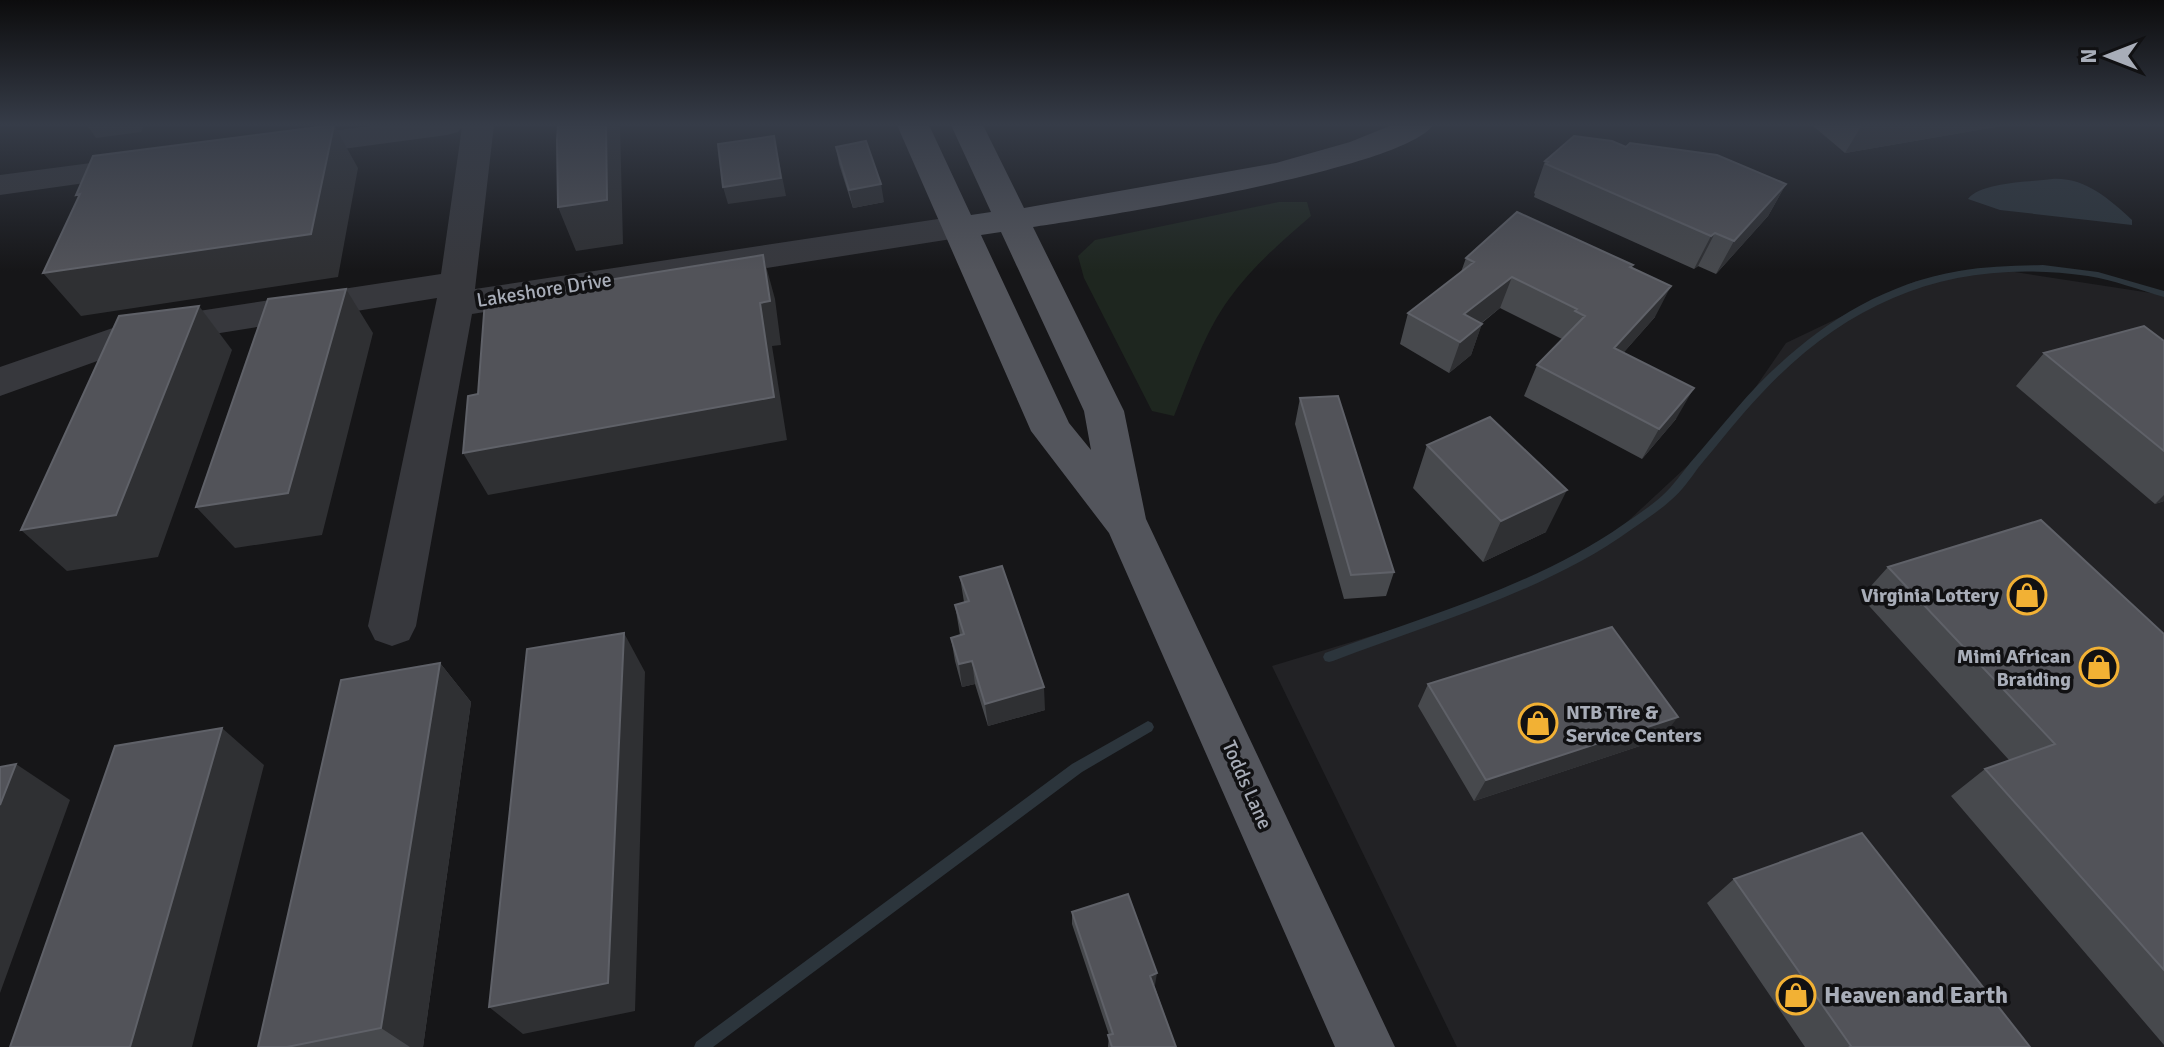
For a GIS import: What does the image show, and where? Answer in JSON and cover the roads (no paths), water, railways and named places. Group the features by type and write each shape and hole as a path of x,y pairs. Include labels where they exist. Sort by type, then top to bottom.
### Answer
{"main road":[{"name":"Todds Lane","path":"935,174 1052,431 1127,524"},
{"name":"Todds Lane","path":"991,174 1104,411 1127,524 1365,1047"},
{"path":"958,227 1013,220 1262,174"}],"street":[{"path":"0,185 83,174"},
{"path":"0,382 133,334 456,294 472,174"},
{"name":"Lakeshore Drive","path":"392,626 456,294 958,227"}],"waterway":[{"path":"1329,657 1544,574 1624,529 1671,494 1749,400 1802,348 1837,322 1875,301 1915,285 1956,274 1999,269 2043,268 2088,273 2164,294"},
{"path":"701,1047 1077,768 1148,727"}],"place":[{"name":"Virginia Lottery","path":"2027,595"},
{"name":"Mimi African Braiding","path":"2099,667"},
{"name":"NTB Tire & Service Centers","path":"1538,723"},
{"name":"Heaven and Earth","path":"1796,995"}]}
